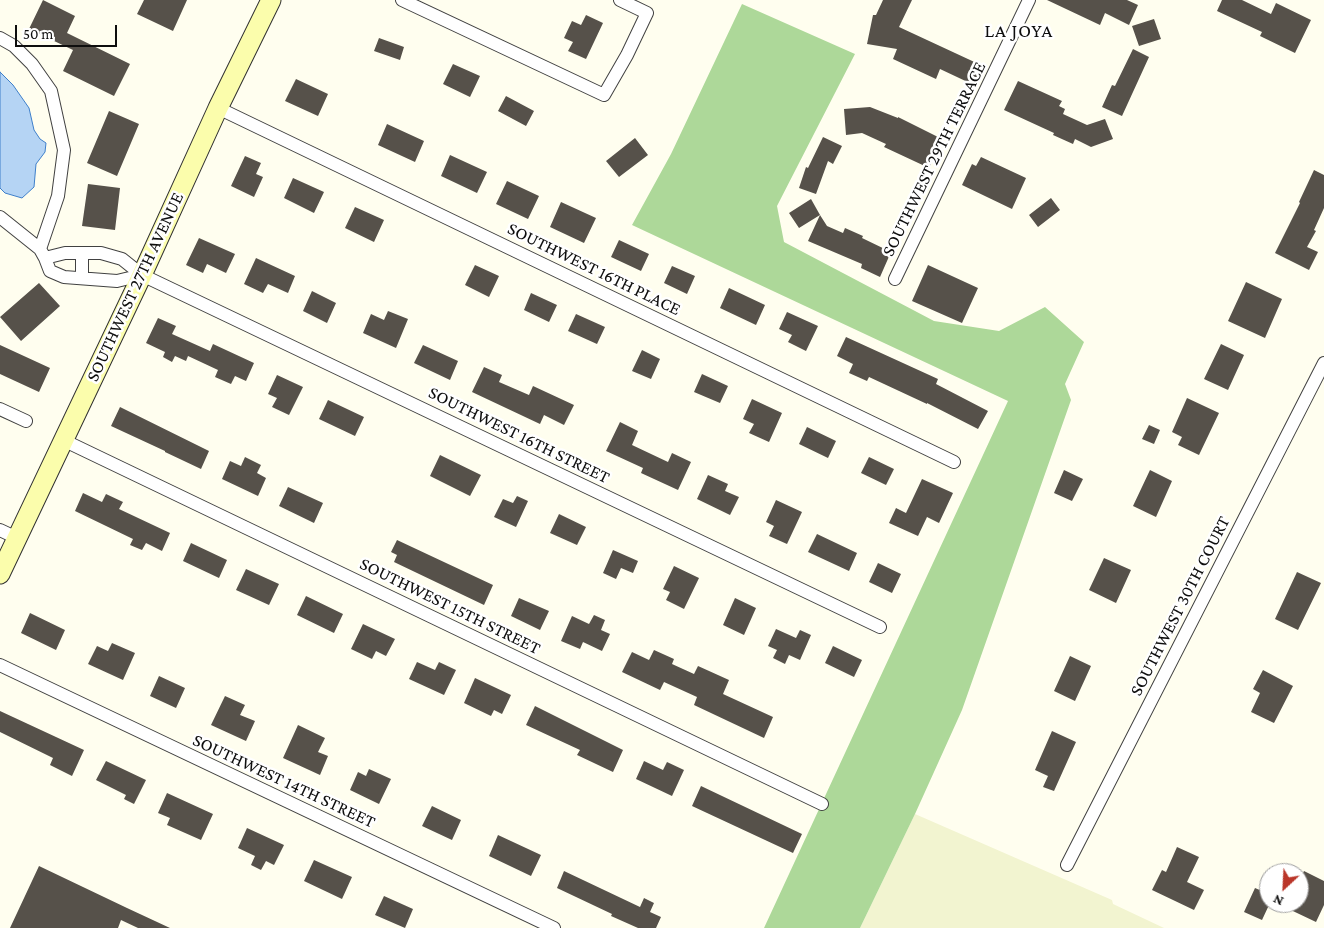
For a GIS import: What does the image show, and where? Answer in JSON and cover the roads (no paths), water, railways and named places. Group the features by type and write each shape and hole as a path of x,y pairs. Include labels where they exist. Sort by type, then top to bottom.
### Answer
{"main road":[{"name":"SOUTHWEST 27TH AVENUE","path":"2,562 17,538 142,275 218,108 271,0"}],"street":[{"path":"402,0 604,95 627,55 647,13 620,0"},
{"name":"SOUTHWEST 29TH TERRACE","path":"895,279 1029,0"},
{"path":"0,38 14,46 32,64 51,91 64,150 58,196 42,254"},
{"name":"SOUTHWEST 16TH PLACE","path":"218,108 954,462"},
{"path":"0,217 42,254 50,271 64,276 117,281 142,275"},
{"path":"82,253 82,278"},
{"name":"SOUTHWEST 16TH STREET","path":"42,254 101,253 122,259 142,275 880,627"},
{"name":"SOUTHWEST 30TH COURT","path":"1067,865 1320,380 1324,363"},
{"path":"0,409 26,421"},
{"name":"SOUTHWEST 15TH STREET","path":"63,440 822,804"},
{"path":"0,530 17,538"},
{"name":"SOUTHWEST 14TH STREET","path":"0,665 554,928"}],"water":[{"path":"0,72 13,85 29,108 34,130 40,139 46,143 45,152 36,164 34,187 22,198 5,193 0,188"}],"district":[{"name":"LA JOYA","path":"1019,31"}]}
